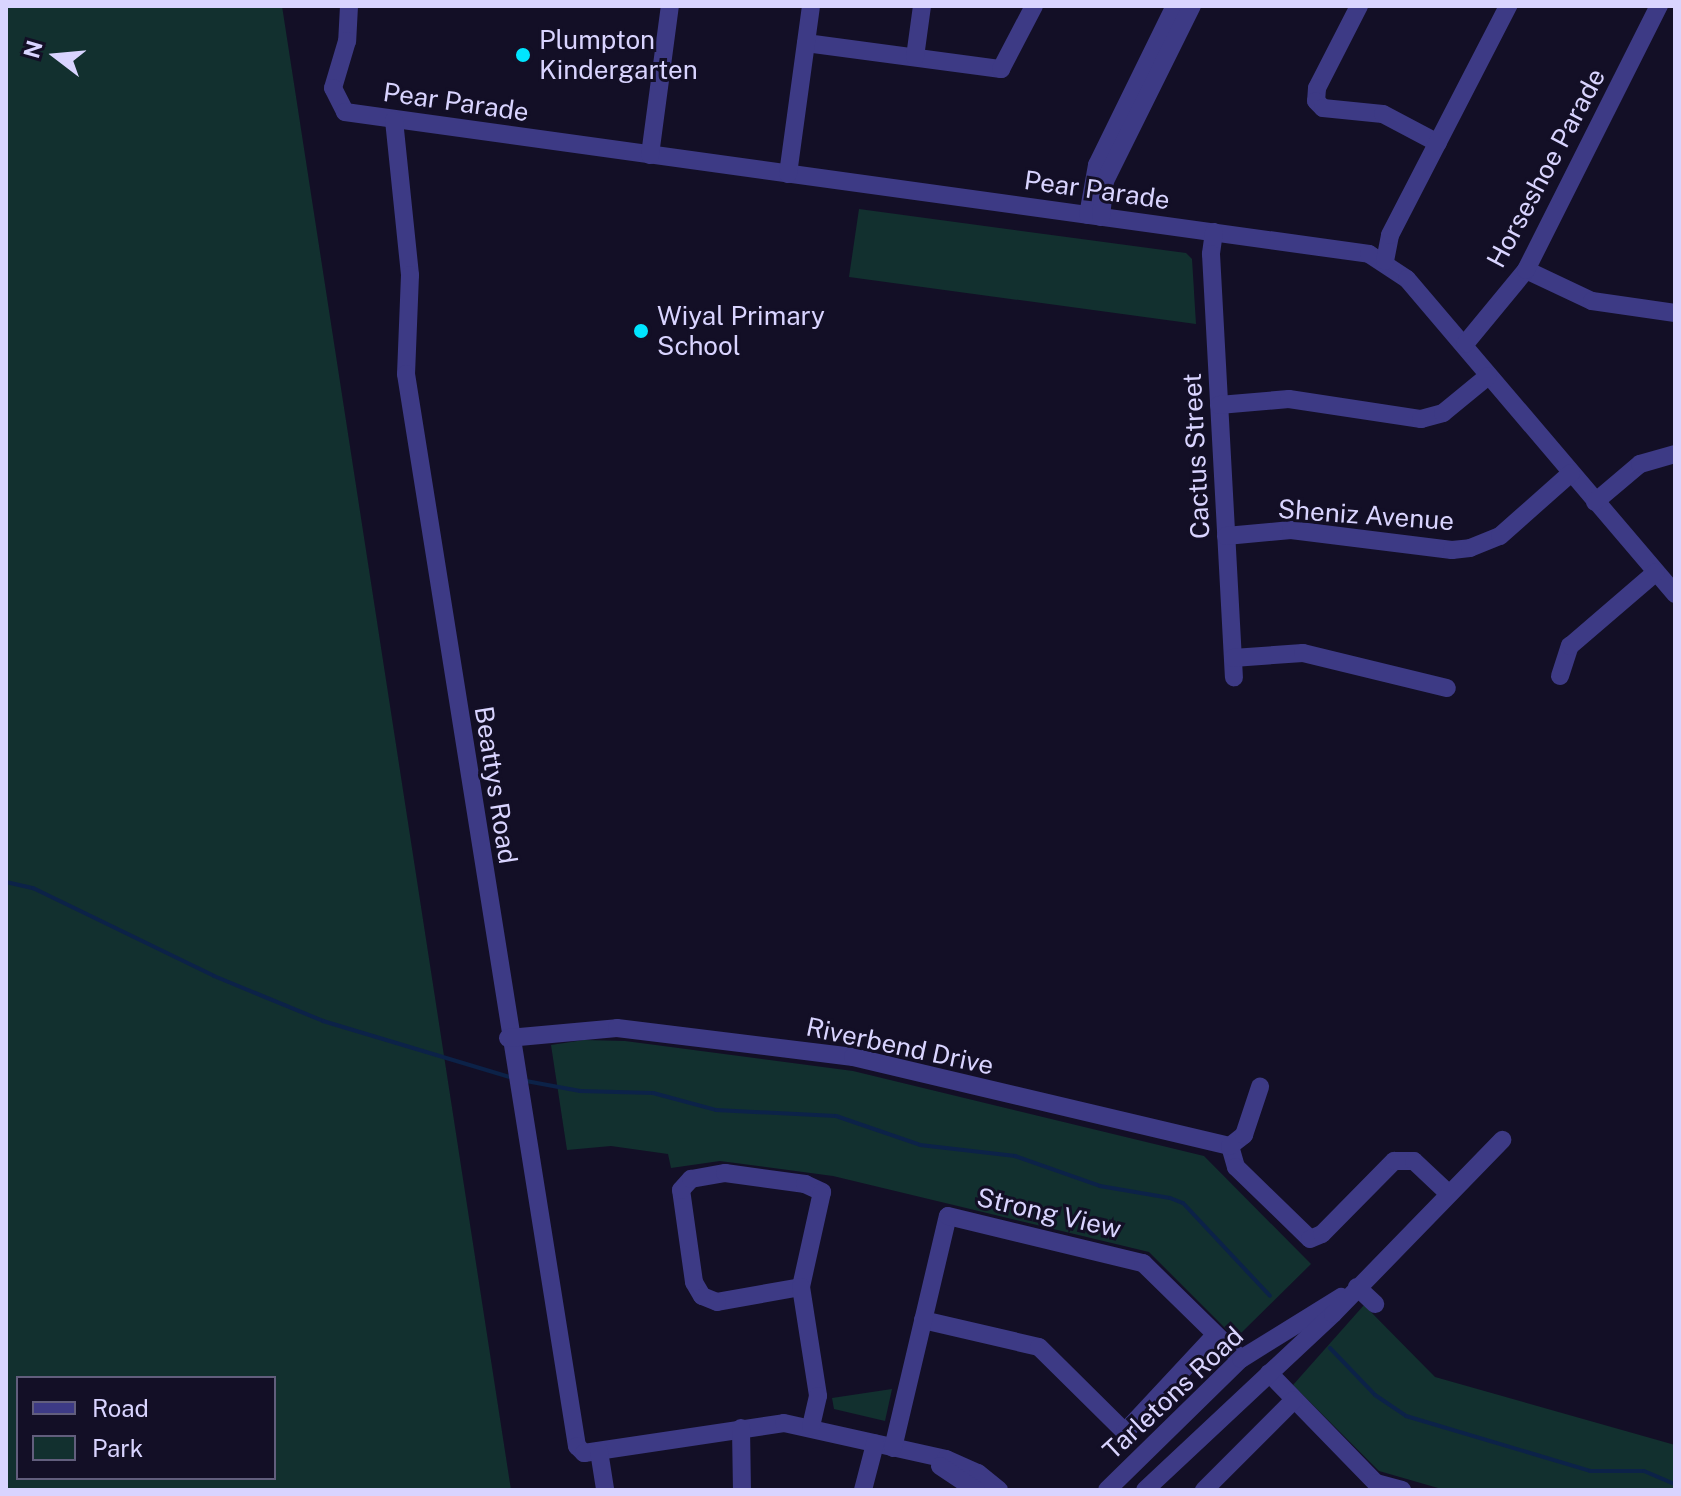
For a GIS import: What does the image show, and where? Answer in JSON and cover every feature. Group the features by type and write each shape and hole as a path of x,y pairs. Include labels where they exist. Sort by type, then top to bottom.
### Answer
{"street":[{"name":"Pear Parade","path":"349,6 347,41 333,88 345,112 1369,254 1385,261"},
{"path":"650,155 670,6"},
{"path":"788,174 811,6"},
{"path":"915,57 922,6"},
{"path":"806,43 1001,69 1034,6"},
{"path":"1095,216 1097,165 1175,6"},
{"path":"1095,216 1105,181 1192,6"},
{"path":"1359,6 1317,88 1316,101 1323,108 1383,114 1438,143"},
{"path":"1508,6 1390,235 1385,261 1465,344 1488,376 1675,594"},
{"name":"Horseshoe Parade","path":"1465,344 1526,270 1655,7"},
{"name":"Beattys Road","path":"394,120 410,275 406,374 508,1038 577,1446 591,1452 605,1490"},
{"name":"Cactus Street","path":"1214,232 1219,405 1234,677"},
{"path":"1526,270 1592,301 1675,313"},
{"path":"1219,405 1289,399 1421,419 1443,413 1488,376"},
{"path":"1595,502 1640,464 1675,454"},
{"name":"Sheniz Avenue","path":"1226,536 1291,530 1452,550 1470,548 1500,536 1571,473"},
{"path":"1560,676 1570,646 1656,572"},
{"path":"1233,658 1303,653 1447,688"},
{"name":"Riverbend Drive","path":"508,1038 617,1028 853,1057 1230,1146"},
{"path":"1260,1087 1244,1135 1230,1146 1236,1167 1310,1239 1322,1234 1394,1161 1414,1161 1449,1194"},
{"name":"Tarletons Road","path":"1145,1490 1357,1287 1502,1140"},
{"path":"801,1287 717,1302 702,1296 694,1282 681,1190 691,1179 725,1173 805,1184 822,1192 801,1287 818,1396 811,1426"},
{"name":"Strong View","path":"863,1490 884,1446 923,1320 948,1216 1143,1263 1241,1359"},
{"path":"1357,1287 1375,1304"},
{"name":"Tarletons Road","path":"1107,1490 1241,1359 1357,1287"},
{"path":"923,1320 1039,1347 1125,1432 1215,1335"},
{"path":"1269,1373 1376,1483 1402,1490"},
{"path":"1204,1490 1294,1400"},
{"path":"591,1452 784,1423 811,1426 946,1459 978,1473 999,1490"},
{"path":"741,1428 742,1490"},
{"path":"913,1453 976,1490"}],"green space":[{"path":"6,6 282,6 511,1490 6,1490"},
{"path":"859,209 1186,253 1192,259 1196,324 849,277"},
{"path":"584,1040 625,1041 853,1071 1204,1156 1311,1264 1239,1335 1232,1335 1149,1252 833,1176 720,1161 671,1168 668,1154 611,1146 567,1150 551,1045"},
{"path":"1364,1305 1435,1377 1675,1445 1675,1490 1445,1490 1379,1471 1293,1385"},
{"path":"892,1389 885,1421 834,1409 832,1398"}],"waterway":[{"path":"6,882 33,888 214,976 323,1021 513,1078"},
{"path":"526,1081 580,1091 653,1093 716,1110 836,1116 920,1145 1015,1156 1100,1186 1170,1198 1183,1203 1270,1296"},
{"path":"1330,1348 1375,1395 1406,1416 1590,1471 1644,1471 1675,1484"}],"place":[{"name":"Plumpton Kindergarten","path":"523,55"},
{"name":"Wiyal Primary School","path":"641,331"}]}
